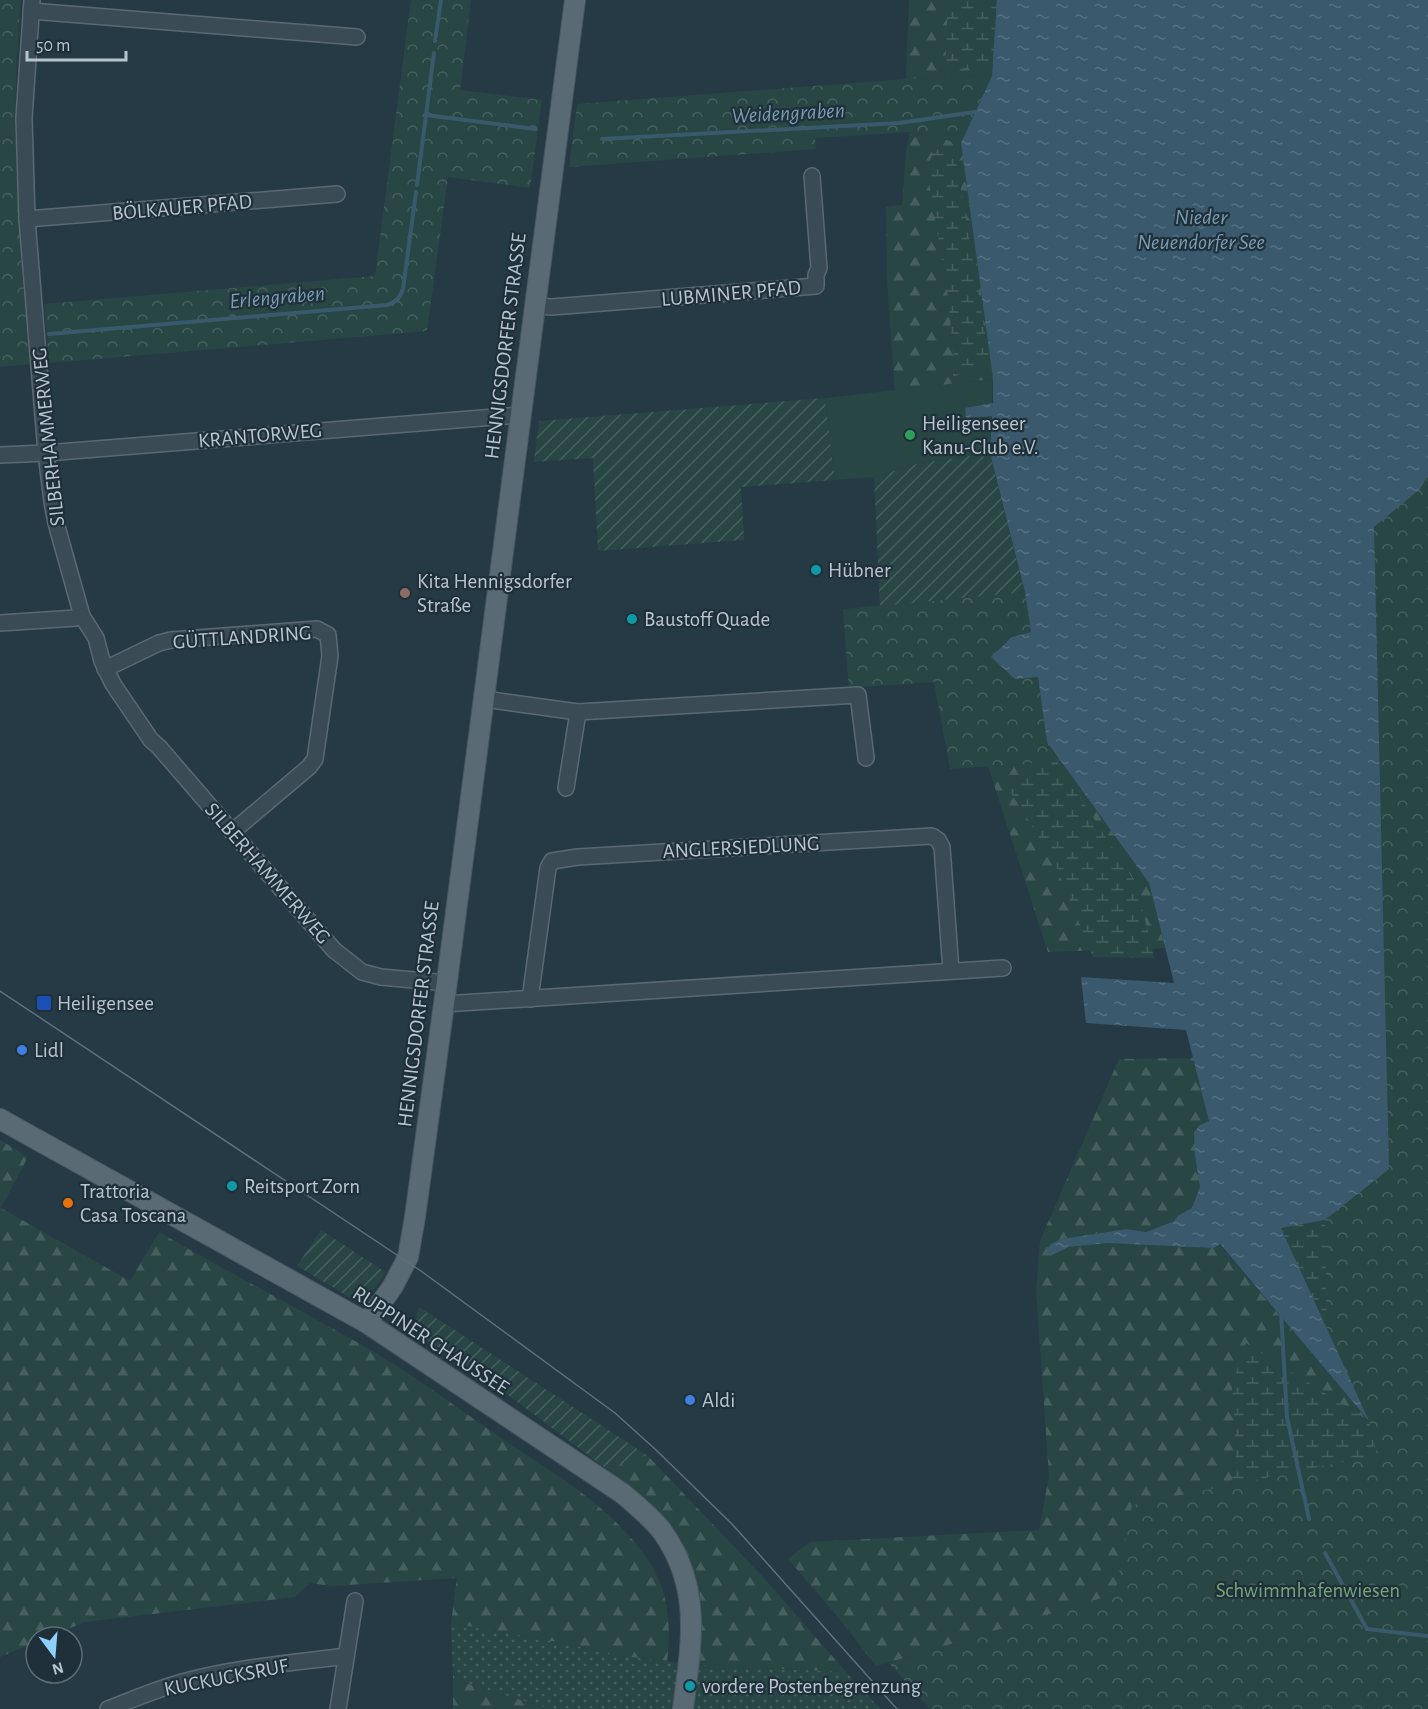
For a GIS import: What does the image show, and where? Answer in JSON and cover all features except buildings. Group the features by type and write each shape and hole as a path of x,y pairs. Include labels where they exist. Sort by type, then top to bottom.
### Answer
{"main road":[{"name":"HENNIGSDORFER STRASSE","path":"367,1323 393,1286 408,1257 444,1004 575,0"},
{"name":"RUPPINER CHAUSSEE","path":"0,1119 367,1323 622,1493 662,1531 684,1576 691,1604 691,1657 683,1709"}],"street":[{"path":"32,5 357,37"},
{"name":"SILBERHAMMERWEG","path":"32,5 24,118 27,219 46,453 56,523 82,616 96,638 105,669 124,702 151,740 334,950 345,961 362,972 381,977 446,983"},
{"name":"LUBMINER PFAD","path":"534,306 552,307 816,286 816,275 819,268 812,176"},
{"name":"BÖLKAUER PFAD","path":"27,219 337,194"},
{"name":"KRANTORWEG","path":"0,455 520,414"},
{"path":"0,623 82,616"},
{"name":"GÜTTLANDRING","path":"105,669 159,643 184,637 317,630 328,635 330,656 315,759 232,832"},
{"path":"484,699 578,712 858,695 866,758"},
{"path":"566,788 578,712"},
{"name":"ANGLERSIEDLUNG","path":"530,999 548,868 552,861 578,857 932,836 942,847 951,971"},
{"path":"444,1004 1003,968"},
{"path":"338,1709 355,1601"},
{"name":"KUCKUCKSRUF","path":"108,1709 187,1680 346,1656"},
{"path":"147,1693 150,1709"}],"green space":[{"path":"0,0 21,0 16,91 17,182 30,364 0,367"},
{"path":"411,0 471,0 460,90 542,100 530,188 448,177 427,331 49,363 44,304 375,276"},
{"path":"909,0 998,0 992,76 906,79"},
{"path":"948,0 997,0 993,63 945,72"},
{"path":"992,76 961,143 910,132 815,138 816,149 569,167 577,104 906,79"},
{"path":"910,132 961,143 993,379 895,392 887,280 886,207 902,205 906,151"},
{"path":"954,147 990,363 953,377 954,359 948,297 927,169 934,150"},
{"name":"Schwimmhafenwiesen","path":"1428,150 1428,1709 930,1709 889,1663 1115,1594 1132,1505 1377,1455 1369,1421 1327,1353 1325,1213 1297,631"},
{"name":"Heiligenseer Kanu-Club e.V.","path":"993,379 990,453 919,463 873,477 835,480 825,398"},
{"path":"825,398 835,480 741,487 744,540 598,551 593,458 534,462 539,421"},
{"path":"990,453 1025,592 880,606 874,477 919,463"},
{"path":"1025,592 1031,632 1012,637 1015,678 1038,677 1052,762 950,769 934,682 849,688 843,609"},
{"path":"1047,742 1149,883 1165,948 1048,952 988,766 1052,762"},
{"path":"1055,759 1137,885 1154,958 1093,957 1052,857 1001,778"},
{"path":"1193,1058 1210,1121 1200,1125 1195,1156 1200,1187 1193,1208 1179,1215 1174,1221 1146,1232 1126,1229 1062,1239 1052,1255 1067,1248 1086,1244 1130,1243 1214,1248 1219,1244 1369,1421 1232,1385 1236,1453 1224,1530 1428,1543 1080,1608 876,1666 788,1559 810,1542 1039,1530 1049,1476 1036,1291 1040,1241 1119,1059"},
{"path":"0,1140 28,1157 1,1208 130,1281 159,1232 386,1359 565,1480 621,1527 651,1565 662,1587 669,1636 667,1661 622,1656 451,1623 457,1578 332,1586 310,1583 295,1597 85,1622 78,1625 24,1625 24,1647 0,1657"},
{"path":"1389,1169 1428,1458 1224,1530 1236,1453 1232,1385 1246,1343 1368,1420 1281,1228 1325,1220"},
{"path":"321,1230 385,1272 377,1286 366,1296 356,1301 297,1266"},
{"path":"419,1307 647,1455 608,1470 488,1380 413,1331"},
{"path":"647,1455 764,1578 846,1672 698,1665 702,1607 697,1585 679,1539 659,1515 608,1470"},
{"path":"451,1623 622,1656 698,1665 846,1672 880,1709 550,1709 453,1679"},
{"path":"453,1679 550,1709 453,1709"}],"water":[{"name":"Nieder Neuendorfer See","path":"997,0 1428,0 1428,476 1420,489 1374,527 1389,1169 1325,1220 1281,1228 1369,1421 1220,1244 1214,1248 1107,1243 1069,1247 1048,1255 1047,1249 1051,1244 1062,1239 1126,1229 1146,1232 1174,1221 1179,1215 1192,1208 1200,1187 1194,1132 1200,1125 1209,1121 1186,1030 1086,1023 1081,977 1174,983 1149,883 1047,742 1038,677 1015,679 991,657 1012,637 1031,632 1025,592 990,453 992,416 966,418 965,408 993,403 993,379 961,143 992,76"}],"waterway":[{"name":"Erlengraben","path":"435,41 441,0"},
{"name":"Erlengraben","path":"417,185 434,53"},
{"name":"Weidengraben","path":"602,139 899,123 975,112"},
{"name":"Weidengraben","path":"426,115 535,129"},
{"name":"Erlengraben","path":"49,334 390,304 397,299 403,289 416,192"},
{"path":"1281,1312 1287,1417 1309,1519"},
{"path":"1325,1553 1367,1629 1428,1636"}],"tram line":[{"path":"0,991 421,1271 615,1413 732,1524 897,1709"}],"place":[{"name":"Heiligenseer Kanu-Club e.V.","path":"910,435"},
{"name":"Hübner","path":"816,570"},
{"name":"Kita Hennigsdorfer Straße","path":"405,593"},
{"name":"Baustoff Quade","path":"632,619"},
{"name":"Heiligensee","path":"44,1003"},
{"name":"Lidl","path":"22,1050"},
{"name":"Reitsport Zorn","path":"232,1186"},
{"name":"Trattoria Casa Toscana","path":"68,1203"},
{"name":"Aldi","path":"690,1400"},
{"name":"vordere Postenbegrenzung","path":"690,1686"}]}
